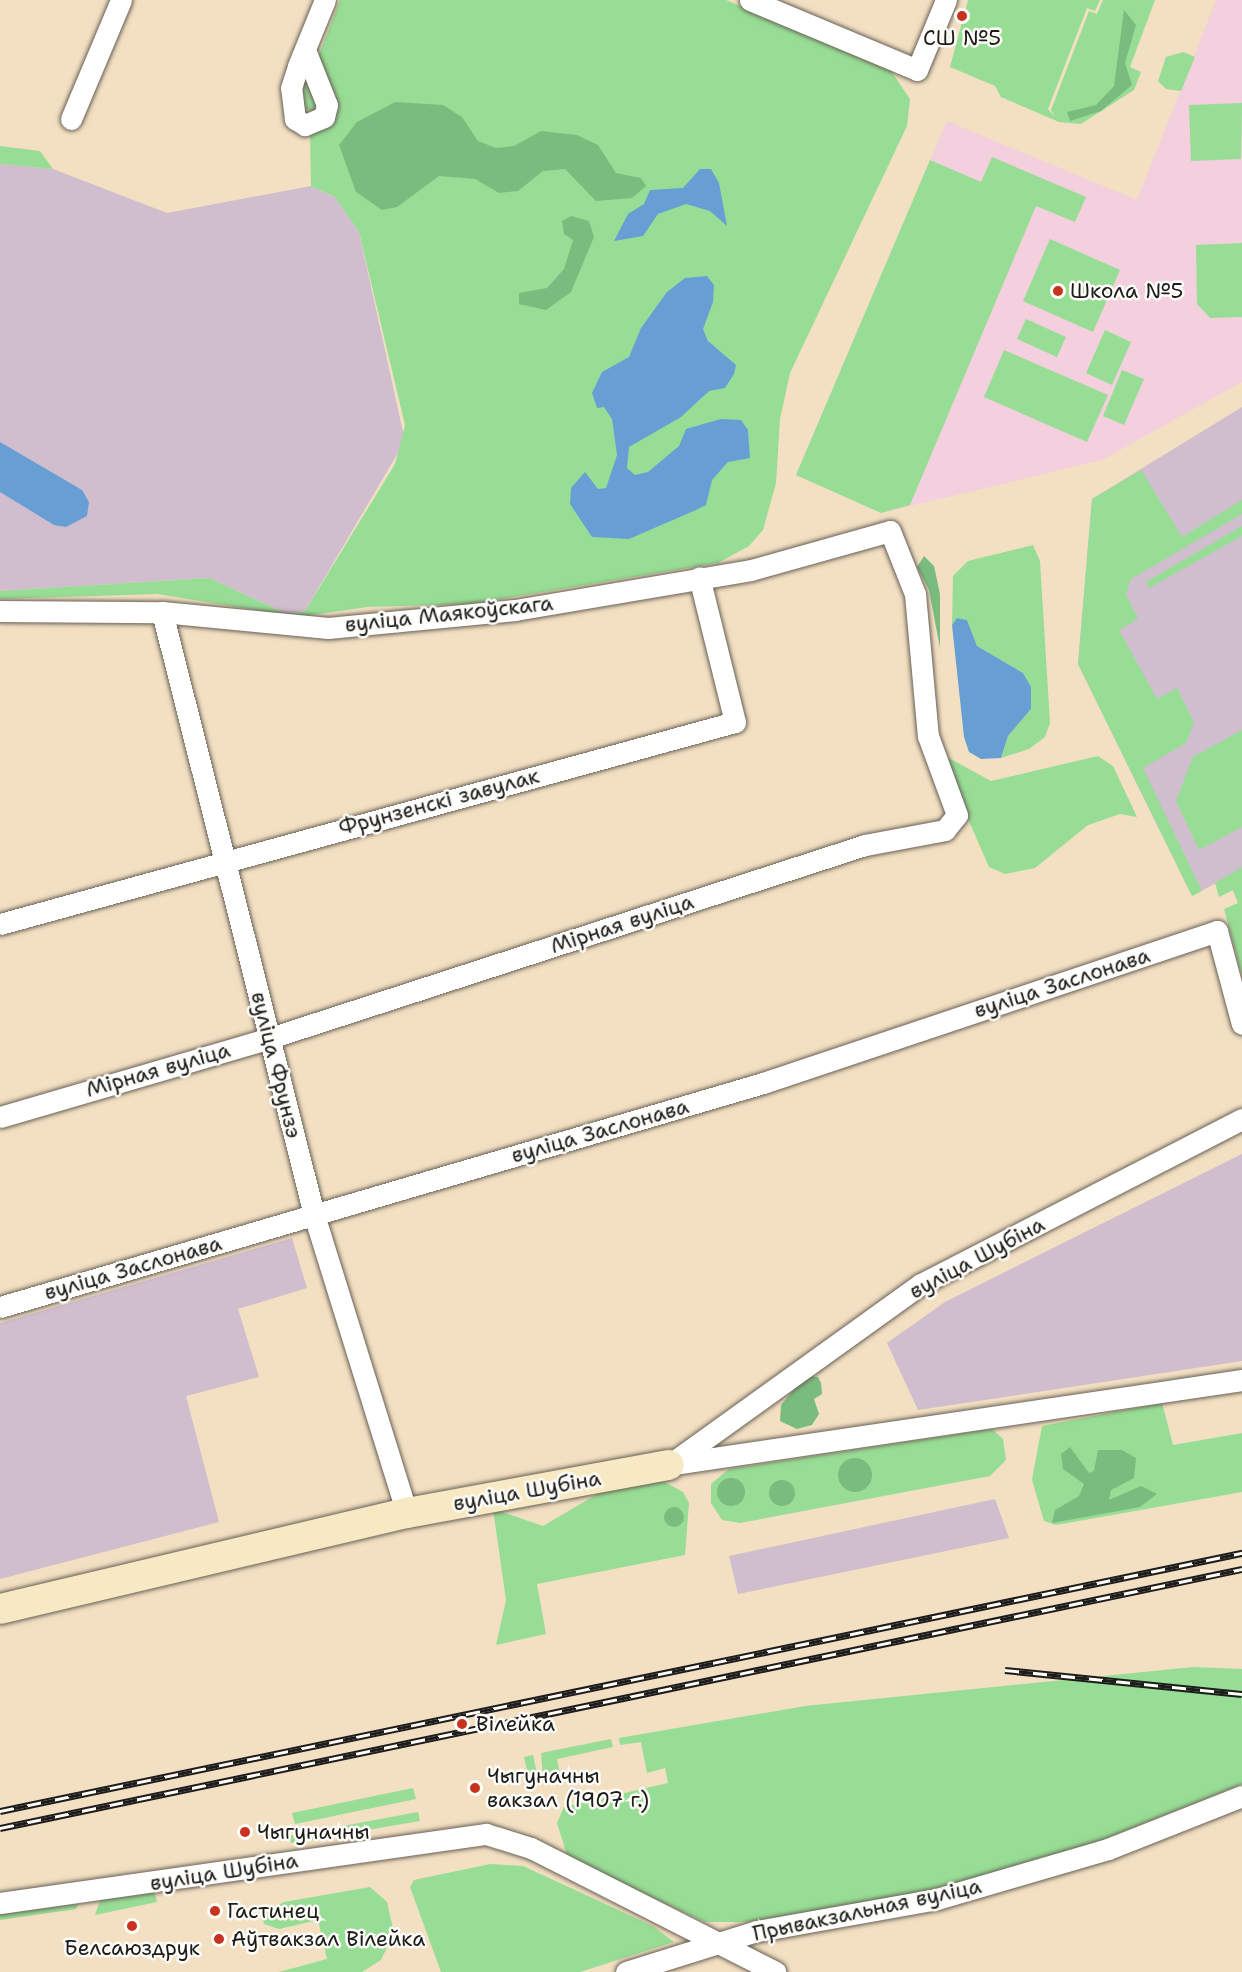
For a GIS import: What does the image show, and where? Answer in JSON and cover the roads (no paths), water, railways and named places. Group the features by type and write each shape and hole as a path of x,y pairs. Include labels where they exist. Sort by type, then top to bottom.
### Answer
{"street":[{"path":"71,119 122,0"},
{"path":"305,50 325,0"},
{"path":"750,0 917,70 946,0"},
{"name":"вуліца Маякоўскага","path":"0,611 162,612 328,628 515,610 751,570 890,531"},
{"name":"Мірная вуліца","path":"0,1117 270,1038 865,845 932,834 953,824 957,815 928,736 915,594 890,531"},
{"name":"Фрунзенскі завулак","path":"0,924 223,860 735,722 699,577"},
{"name":"вуліца Фрунзэ","path":"162,612 314,1215 407,1513"},
{"name":"вуліца Заслонава","path":"0,1307 763,1083 1217,931 1242,1024"},
{"name":"вуліца Шубіна","path":"669,1465 921,1284 1242,1119"},
{"name":"вуліца Шубіна","path":"0,1609 407,1513 669,1465 1242,1380"},
{"name":"Прывакзальная вуліца","path":"626,1972 757,1931 937,1899 1108,1849 1242,1797"},
{"name":"вуліца Шубіна","path":"0,1903 486,1834 531,1848 722,1943 775,1972"}],"water":[{"path":"700,169 711,169 719,183 727,226 710,211 686,204 658,214 643,236 614,241 628,214 644,204 650,190 683,188"},
{"path":"707,276 714,285 713,302 703,329 708,341 736,365 734,374 725,388 709,391 681,417 629,447 627,468 635,475 648,472 679,446 686,429 721,419 741,420 748,430 750,458 728,462 712,480 706,505 696,510 629,539 592,537 570,504 571,488 585,472 598,489 606,488 617,455 612,419 604,407 597,408 592,393 602,372 629,357 641,328 667,292 685,278"},
{"path":"0,442 82,490 89,502 87,516 66,527 54,525 0,492"},
{"path":"957,618 967,620 977,646 1023,673 1031,687 1031,709 1008,736 1001,758 981,759 969,752 964,737 952,625"}],"railway":[{"path":"0,1811 1242,1553"},
{"path":"0,1828 1242,1569"},
{"path":"1005,1670 1242,1694"}],"place":[{"name":"СШ №5","path":"962,16"},
{"name":"Школа №5","path":"1058,291"},
{"name":"Вілейка","path":"462,1724"},
{"name":"Чыгуначны вакзал (1907 г.)","path":"475,1788"},
{"name":"Чыгуначны","path":"245,1832"},
{"name":"Гастинец","path":"215,1911"},
{"name":"Белсаюздрук","path":"132,1926"},
{"name":"Аўтвакзал Вілейка","path":"219,1939"}]}
